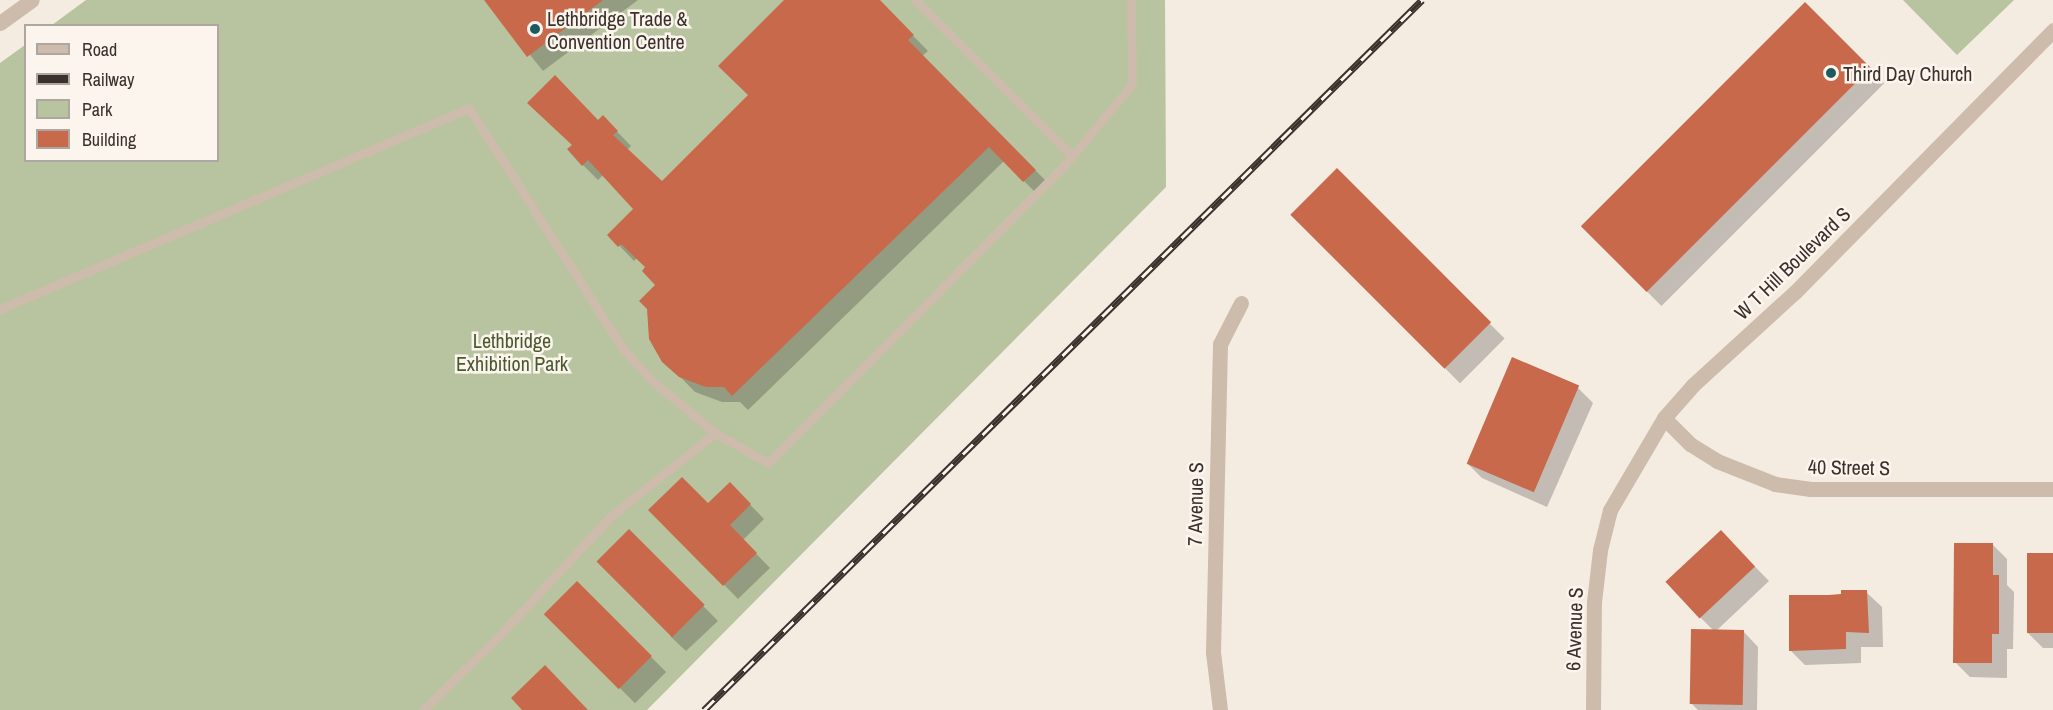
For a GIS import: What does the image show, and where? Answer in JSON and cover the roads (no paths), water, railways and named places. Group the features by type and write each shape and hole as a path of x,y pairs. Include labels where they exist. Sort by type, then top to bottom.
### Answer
{"street":[{"path":"0,23 32,0"},
{"name":"W T Hill Boulevard S","path":"1600,550 1610,510 1664,418 1693,386 1795,292 2053,30"},
{"name":"7 Avenue S","path":"1220,710 1213,652 1221,344 1227,324 1241,303"},
{"name":"40 Street S","path":"1664,418 1690,444 1717,461 1775,484 1811,489 2053,489"},
{"name":"6 Avenue S","path":"1593,710 1600,550"}],"lane":[{"path":"915,0 1072,156"},
{"path":"0,309 469,108 624,350 659,387 715,433 768,463 1072,156 1132,84 1131,0"},
{"path":"423,710 498,637 611,516 715,433"}],"railway":[{"path":"704,710 1422,0"}],"place":[{"name":"Lethbridge Trade & Convention Centre","path":"535,29"},
{"name":"Third Day Church","path":"1831,73"}],"park label":[{"name":"Lethbridge Exhibition Park","path":"512,352"}]}
